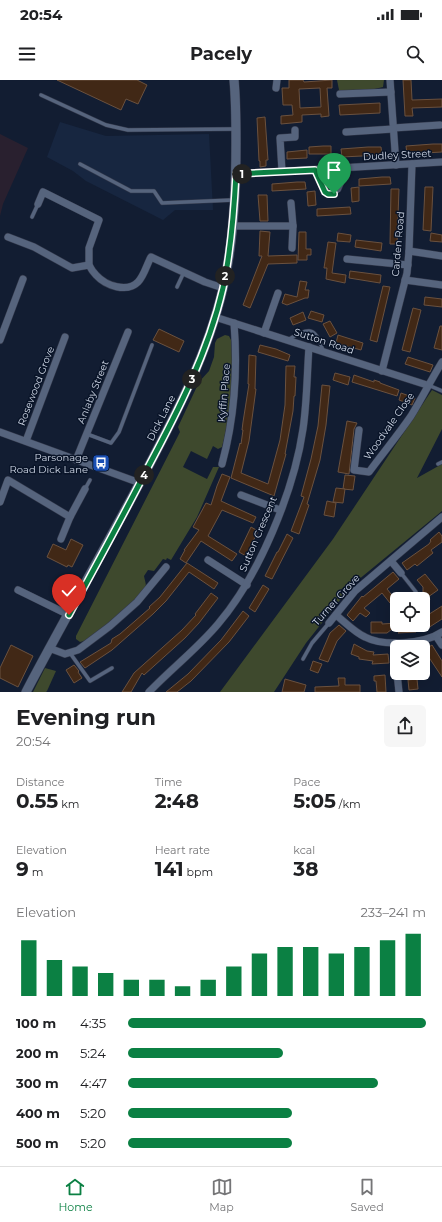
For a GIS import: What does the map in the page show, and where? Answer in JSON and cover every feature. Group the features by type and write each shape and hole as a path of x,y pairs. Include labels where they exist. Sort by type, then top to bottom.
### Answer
{"street":[{"name":"Dick Lane","path":"26,692 49,648 114,535 184,399 201,358 215,317 228,263 232,226 236,174 234,80"},
{"path":"276,88 277,80"},
{"path":"390,80 396,165"},
{"path":"340,94 391,92"},
{"path":"346,132 440,125"},
{"path":"282,171 280,138 296,137 295,130"},
{"name":"Dudley Street","path":"236,174 442,162"},
{"name":"Carden Road","path":"382,371 408,265 412,164"},
{"path":"38,204 43,192 99,220 89,248 88,265 97,277 112,285 122,289 132,286 139,281 151,257 205,282 223,288"},
{"path":"291,203 293,226 292,248"},
{"path":"232,226 293,226"},
{"path":"8,237 34,247 72,268 88,265"},
{"path":"409,251 442,256"},
{"path":"347,259 408,265"},
{"path":"0,340 23,279"},
{"path":"405,280 442,286"},
{"path":"264,333 278,293"},
{"name":"Sutton Road","path":"215,317 427,385"},
{"name":"Kyffin Place","path":"222,464 229,438 236,380 234,323"},
{"name":"Anlaby Street","path":"76,460 128,332"},
{"name":"Rosewood Grove","path":"26,441 65,337"},
{"name":"Sutton Crescent","path":"149,692 168,672 195,650 219,623 247,584 261,555 280,510 296,463 303,430 309,347"},
{"path":"427,385 442,362"},
{"name":"Woodvale Close","path":"359,430 354,470 369,472 410,418 427,385"},
{"path":"0,432 140,483"},
{"path":"0,502 8,480 70,517"},
{"path":"61,539 70,517 85,489"},
{"path":"241,495 280,510"},
{"name":"Turner Grove","path":"329,623 355,591 442,517"},
{"path":"208,560 247,584"},
{"path":"391,561 402,573"},
{"path":"49,648 61,653 70,654 78,650 110,626 137,602 166,567"},
{"path":"18,590 69,615"},
{"path":"336,615 364,637 380,642 390,643"},
{"path":"426,640 439,634 442,645"},
{"path":"397,680 398,692"}],"lane":[{"path":"41,95 106,125 128,130 236,129"},
{"path":"80,164 117,185 131,191 154,191 162,203 234,200"},
{"path":"315,170 324,190 328,194 332,195 339,190 349,168"},
{"path":"32,217 38,204"},
{"path":"177,287 184,272"},
{"path":"287,340 302,331 309,331 318,336 323,352"},
{"path":"87,434 112,443 119,432 152,345"},
{"path":"427,385 442,391"},
{"path":"85,489 90,480"},
{"path":"402,573 416,592"},
{"name":"Turner Grove","path":"303,659 312,643 329,623"},
{"path":"70,654 90,681 112,668"}],"shaded area":[{"path":"60,122 106,136 209,134 213,210 175,210 163,220 86,181 73,171 47,157"},
{"path":"0,134 28,148 3,204 0,216"}],"green space":[{"path":"337,80 384,80 383,87 356,91 339,90"},
{"path":"225,335 229,336 231,340 232,381 230,408 222,447 218,449 213,446 207,459 191,451 183,467 207,479 213,467 219,467 197,517 171,560 167,558 166,560 163,559 154,571 148,570 144,576 146,586 145,590 103,628 86,640 80,642 76,639 76,636 180,432 178,427 199,382 209,371 214,357 215,343 217,339"},
{"path":"432,390 442,395 442,429 417,478 442,464 442,511 352,585 306,643 274,692 220,692 333,539"},
{"path":"45,668 56,671 47,691 33,692"}],"building":[{"path":"57,80 137,80 147,85 138,104 126,99 121,110"},
{"path":"289,80 303,80 304,82 332,80 332,88 327,88 329,116 321,117 321,114 302,115 302,122 281,124 281,116 293,115 292,105 283,105 282,88 289,88","holes":["320,88 321,107 300,108 299,89"]},
{"path":"403,80 411,80 412,100 442,99 442,107 412,108 413,116 405,116"},
{"path":"380,103 380,113 340,115 339,105"},
{"path":"265,117 268,160 266,160 266,166 260,167 257,118"},
{"path":"442,144 442,152 407,154 406,146"},
{"path":"331,146 331,154 309,154 309,147"},
{"path":"381,147 382,155 342,157 341,149"},
{"path":"307,150 307,158 287,159 287,152"},
{"path":"390,177 391,184 359,186 359,179"},
{"path":"305,182 306,189 272,191 272,184"},
{"path":"359,187 359,201 352,202 351,188"},
{"path":"425,187 433,187 431,231 423,230"},
{"path":"391,189 399,189 397,244 390,244"},
{"path":"315,191 316,205 308,206 307,192"},
{"path":"258,195 267,195 268,221 260,221"},
{"path":"350,207 351,214 317,216 317,209"},
{"path":"260,231 270,232 268,256 297,255 297,263 268,264 250,308 243,305 262,256 259,256"},
{"path":"299,232 306,232 306,249 311,249 311,255 307,255 307,260 298,260"},
{"path":"338,233 351,235 350,242 337,241"},
{"path":"431,233 442,235 442,242 430,241"},
{"path":"356,240 382,243 381,251 355,247"},
{"path":"328,242 336,243 332,273 346,275 345,283 326,279 327,268 324,268"},
{"path":"350,271 381,275 380,283 349,278"},
{"path":"300,281 307,282 305,290 309,290 308,298 287,305 282,303 285,294 297,297"},
{"path":"383,286 390,287 377,342 370,340"},
{"path":"425,297 442,299 442,307 424,305"},
{"path":"413,308 421,310 410,352 402,350"},
{"path":"311,311 324,315 322,322 308,318"},
{"path":"303,312 306,320 293,325 290,318"},
{"path":"330,321 337,333 330,337 323,324"},
{"path":"440,326 442,326 442,350 434,348"},
{"path":"159,329 184,341 179,352 153,340"},
{"path":"338,335 363,343 361,350 336,343"},
{"path":"260,345 276,349 290,355 288,361 258,352"},
{"path":"249,355 256,356 256,389 249,441 241,473 268,484 280,440 285,405 286,366 295,366 294,377 296,377 293,411 286,454 274,496 231,478 240,443 241,444 249,384"},
{"path":"408,357 433,365 430,372 405,364"},
{"path":"335,373 350,377 348,385 333,380"},
{"path":"354,375 374,382 374,380 380,382 399,390 397,396 352,382"},
{"path":"322,385 330,386 326,425 320,460 307,504 309,505 299,534 291,531 304,497 301,496 318,426"},
{"path":"401,393 415,398 412,405 399,400"},
{"path":"347,421 357,423 354,429 349,474 338,472"},
{"path":"222,474 230,477 221,501 256,517 253,523 222,510 208,536 237,554 232,561 201,541 186,563 180,559 184,550 199,530 193,527 206,503 211,505"},
{"path":"345,475 355,476 353,490 343,489"},
{"path":"336,488 345,489 343,503 333,502"},
{"path":"327,501 336,503 334,517 324,515"},
{"path":"251,527 258,531 246,556 239,552"},
{"path":"439,532 442,536 442,542 431,550 433,553 417,566 415,564 407,570 402,563 429,544 431,541 430,540"},
{"path":"287,534 293,538 272,579 265,576"},
{"path":"71,539 83,545 72,567 68,565 67,567 47,557 53,544 66,550"},
{"path":"187,563 218,583 214,589 189,572 166,601 153,614 112,650 85,668 80,662 111,643 112,639 150,608 149,607 160,597"},
{"path":"393,572 399,579 387,589 390,593 390,603 382,593 364,608 370,613 366,617 360,613 353,621 347,615 362,596 363,597"},
{"path":"425,574 438,590 430,596 430,592 423,592 423,587 417,580"},
{"path":"263,585 269,589 255,612 249,608"},
{"path":"211,593 218,598 199,623 185,638 144,675 142,673 131,692 122,692 134,673 182,630 196,615 195,614"},
{"path":"442,606 442,619 430,627 430,614"},
{"path":"243,611 249,616 229,642 191,681 177,692 166,692 188,674 221,640"},
{"path":"371,622 390,623 390,631 387,633 371,633"},
{"path":"339,625 346,631 337,641 328,662 319,659 330,633"},
{"path":"354,644 367,651 374,652 373,655 388,654 389,663 372,664 373,661 359,659 359,657 351,654"},
{"path":"11,645 33,656 18,687 0,678 0,668"},
{"path":"432,645 442,661 442,677 430,659 430,646"},
{"path":"313,661 322,664 318,673 310,670"},
{"path":"74,665 82,678 74,683 66,670"},
{"path":"385,675 386,692 377,692 374,676"},
{"path":"338,678 345,678 345,685 360,685 360,692 315,692 315,687 339,686"},
{"path":"285,679 306,685 304,692 282,692"},
{"path":"408,680 417,680 418,689 409,690"}],"place":[{"name":"Parsonage Road Dick Lane","path":"101,463"}],"route":[{"path":"69,615 114,535 165,436 184,399 201,358 218,306 228,263 236,174 315,170 325,192 332,195 334,194"}]}
